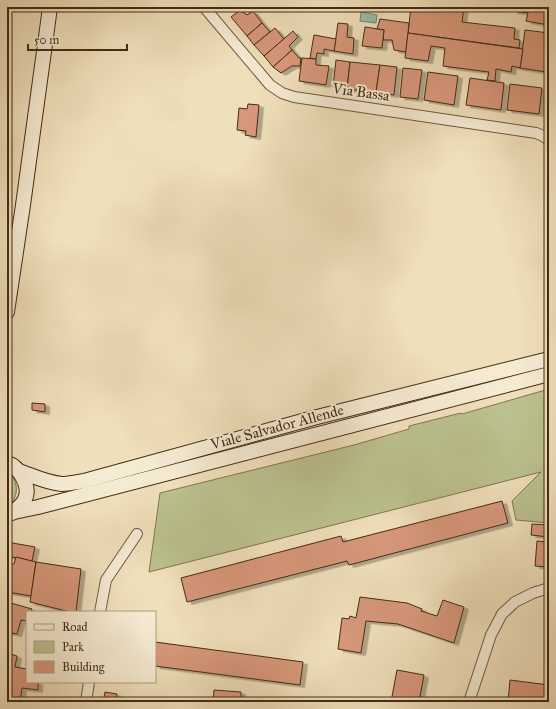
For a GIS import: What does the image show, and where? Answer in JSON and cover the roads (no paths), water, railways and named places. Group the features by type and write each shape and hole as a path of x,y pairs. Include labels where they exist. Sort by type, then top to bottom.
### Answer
{"main road":[{"path":"7,312 50,7"},
{"name":"Viale Salvador Allende","path":"10,464 38,478 54,483 63,484 84,481 317,417 549,359"},
{"name":"Viale Salvador Allende","path":"11,514 549,374"},
{"path":"10,464 27,488 27,494 22,504 11,514"}],"street":[{"name":"Via Bassa","path":"204,7 270,85 282,93 294,97 536,133 549,138"},
{"path":"100,611 106,580 137,534"},
{"path":"468,702 491,636 502,614 515,602 533,593 549,588"},
{"path":"86,702 89,683"}]}
